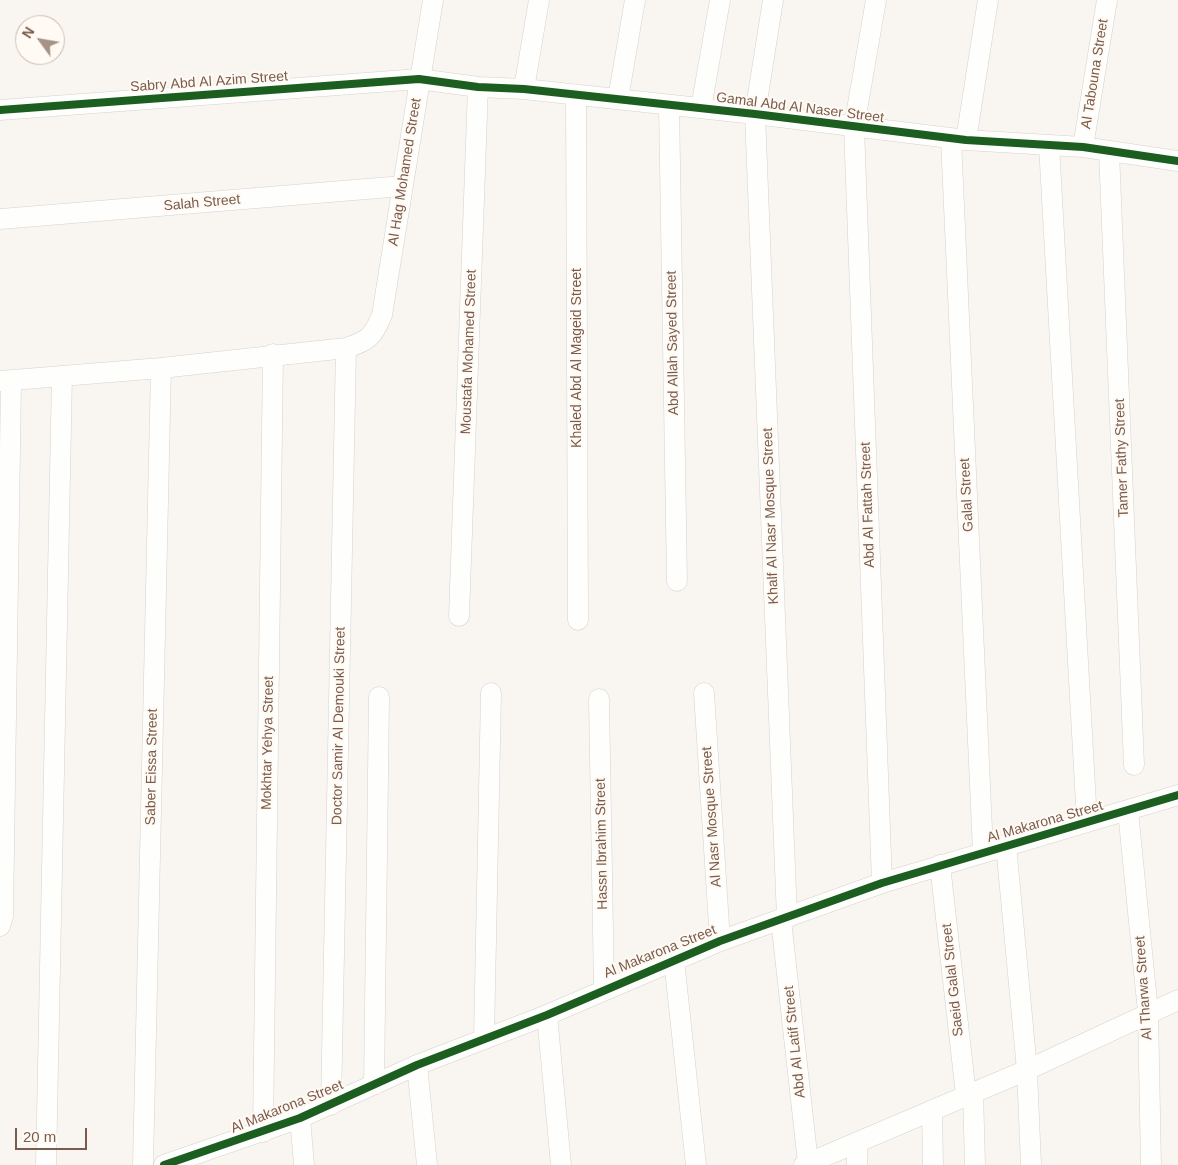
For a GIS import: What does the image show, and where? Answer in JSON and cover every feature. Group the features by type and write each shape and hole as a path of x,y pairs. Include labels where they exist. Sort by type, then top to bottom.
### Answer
{"street":[{"name":"Al Hag Mohamed Street","path":"5,381 161,368 273,354 346,348 366,342 377,329 382,315 433,0"},
{"path":"524,89 539,0"},
{"path":"618,99 634,0"},
{"path":"701,108 720,0"},
{"name":"Khalf Al Nasr Mosque Street","path":"773,0 755,114 784,919"},
{"name":"Abd Al Fattah Street","path":"876,0 854,127 882,883"},
{"name":"Galal Street","path":"983,852 958,140 988,0"},
{"name":"Al Tabouna Street","path":"1083,147 1107,0"},
{"name":"Gamal Abd Al Naser Street","path":"419,79 478,88 524,89 755,114 958,140 1083,147 1178,161"},
{"name":"Sabry Abd Al Azim Street","path":"0,110 419,79"},
{"name":"Moustafa Mohamed Street","path":"459,616 478,88"},
{"name":"Khaled Abd Al Mageid Street","path":"576,95 578,620"},
{"name":"Abd Allah Sayed Street","path":"669,105 677,581"},
{"path":"1050,146 1087,822"},
{"name":"Tamer Fathy Street","path":"1109,151 1134,765"},
{"name":"Salah Street","path":"0,219 403,186"},
{"name":"Doctor Samir Al Demouki Street","path":"331,1104 346,348"},
{"name":"Mokhtar Yehya Street","path":"264,1132 273,354"},
{"name":"Saber Eissa Street","path":"143,1165 161,368"},
{"path":"46,1165 62,376"},
{"path":"0,926 3,906 5,381"},
{"path":"484,1038 491,693"},
{"name":"Al Nasr Mosque Street","path":"704,693 720,941"},
{"path":"374,1085 379,697"},
{"name":"Hassn Ibrahim Street","path":"599,698 604,989"},
{"name":"Al Makarona Street","path":"164,1165 300,1118 417,1065 547,1015 720,941 882,883 983,852 1128,812 1178,795"},
{"name":"Al Tharwa Street","path":"1128,812 1148,1012 1151,1165"},
{"path":"1006,846 1026,1070 1030,1165"},
{"name":"Saeid Galal Street","path":"940,865 969,1094 975,1165"},
{"name":"Abd Al Latif Street","path":"784,919 806,1164"},
{"path":"674,960 696,1165"},
{"path":"806,1164 1026,1070 1148,1012 1178,1000"},
{"path":"547,1015 561,1165"},
{"path":"417,1065 427,1165"},
{"path":"932,1110 933,1165"},
{"path":"300,1118 304,1165"},
{"path":"857,1143 857,1165"}],"cycle path":[{"path":"0,110 419,79 478,87 524,89 755,114 966,140 1083,147 1178,161"},
{"path":"164,1165 300,1118 417,1065 547,1015 720,941 882,883 1178,795"}]}
